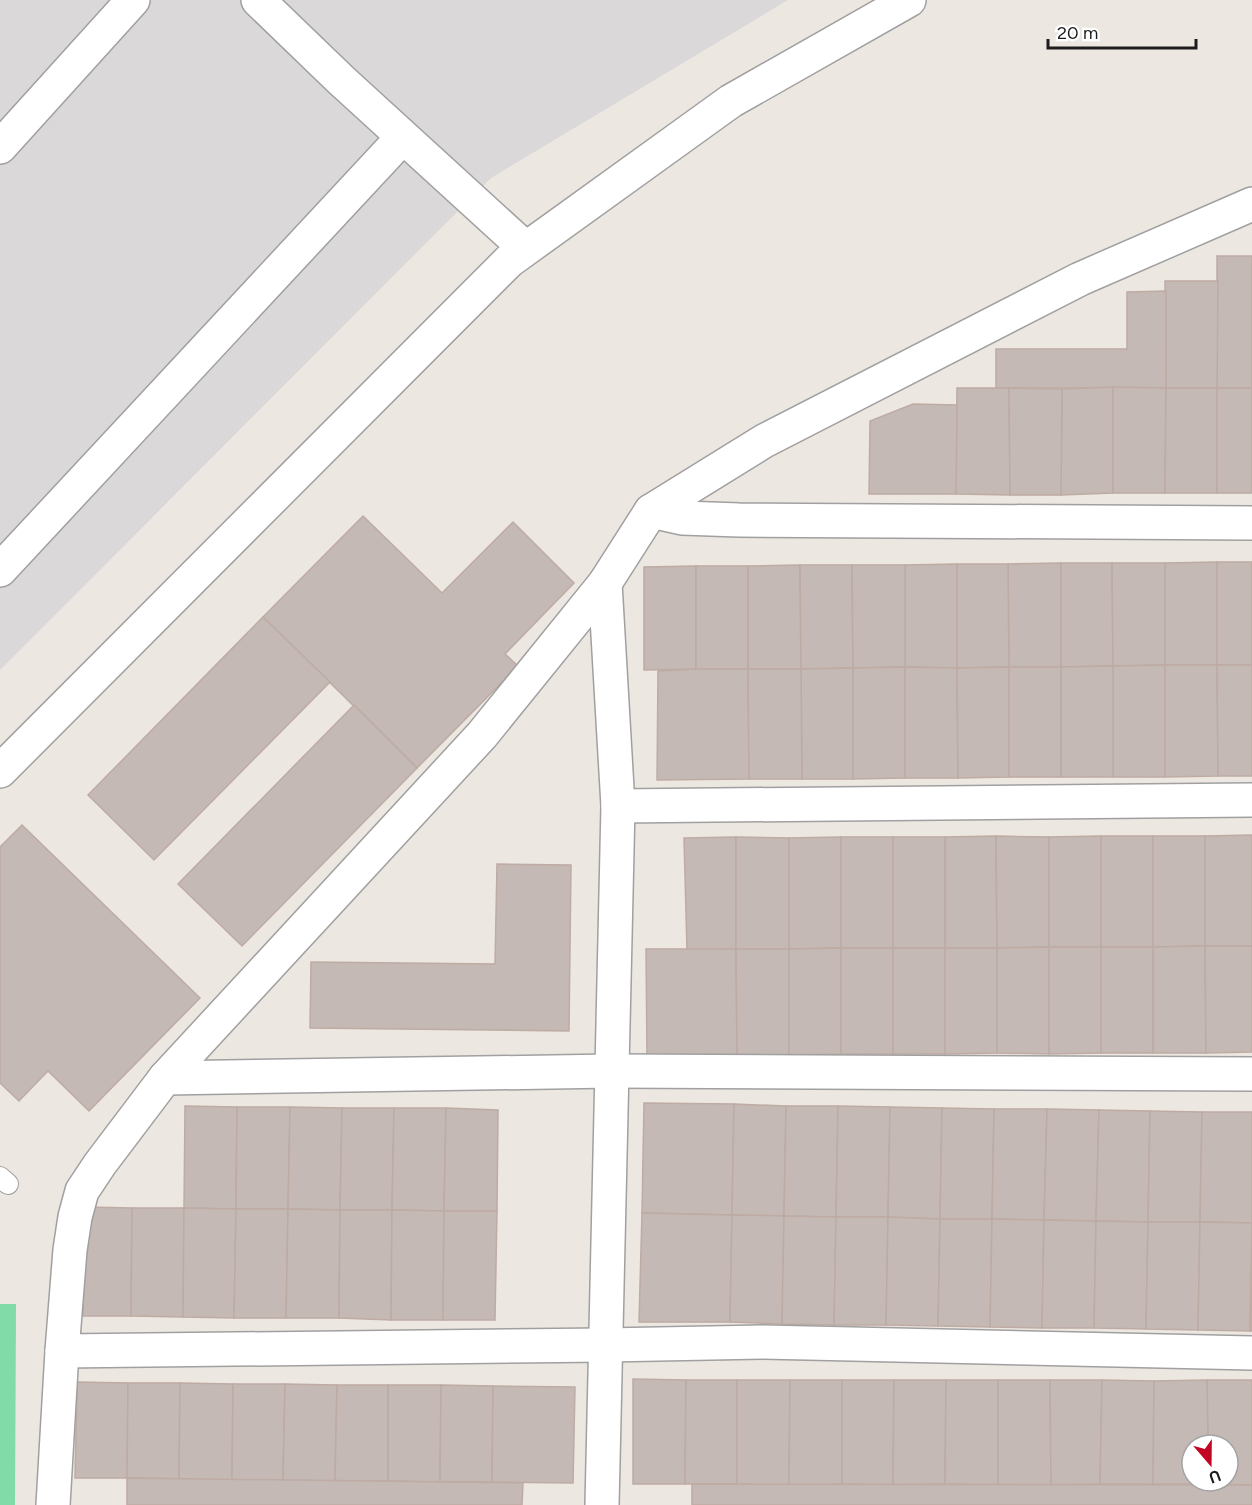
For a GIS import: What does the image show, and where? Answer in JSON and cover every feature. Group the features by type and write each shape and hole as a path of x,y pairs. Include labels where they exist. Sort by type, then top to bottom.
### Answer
{"street":[{"path":"0,147 133,0"},
{"path":"258,0 525,249"},
{"path":"5,758 508,261 730,101 909,0"},
{"path":"0,570 403,137"},
{"path":"53,1505 62,1351 75,1217 82,1191 165,1078 482,735 605,583 651,511 764,441 1080,279 1252,204"},
{"path":"651,511 682,518 740,520 1252,523"},
{"path":"602,1505 618,806 605,583"},
{"path":"618,806 1252,800"},
{"path":"165,1078 612,1071 1252,1074"},
{"path":"62,1351 606,1346 763,1342 1252,1353"}],"shaded area":[{"path":"0,0 788,0 491,178 0,670"}],"green space":[{"path":"0,1304 16,1304 15,1505 0,1505"}],"building":[{"path":"1217,256 1252,256 1252,388 1217,388"},
{"path":"1165,281 1218,281 1217,388 1166,388"},
{"path":"1166,291 1166,388 996,388 996,349 1127,349 1127,292"},
{"path":"1113,387 1113,493 1061,495 1062,389"},
{"path":"1113,387 1166,388 1165,493 1113,493"},
{"path":"957,388 1009,388 1010,495 956,494"},
{"path":"1009,388 1062,389 1061,495 1010,495"},
{"path":"1166,388 1217,388 1217,493 1165,493"},
{"path":"1217,388 1252,388 1252,493 1217,493"},
{"path":"913,404 957,405 956,494 869,494 870,421"},
{"path":"363,516 442,593 513,522 574,583 505,654 518,666 417,768 263,617"},
{"path":"1217,562 1217,665 1165,665 1165,563"},
{"path":"1217,562 1252,562 1252,665 1217,665"},
{"path":"1061,563 1061,667 1009,667 1008,564"},
{"path":"1061,563 1112,563 1113,666 1061,667"},
{"path":"1112,563 1165,563 1165,665 1113,666"},
{"path":"957,564 957,668 905,667 905,565"},
{"path":"957,564 1008,564 1009,667 957,668"},
{"path":"800,565 801,669 748,669 748,566"},
{"path":"800,565 852,565 853,668 801,669"},
{"path":"852,565 905,565 905,667 853,668"},
{"path":"696,566 696,669 644,670 644,567"},
{"path":"696,566 748,566 748,669 696,669"},
{"path":"263,617 330,682 154,860 88,795"},
{"path":"1165,665 1165,777 1113,777 1113,666"},
{"path":"1165,665 1217,665 1218,776 1165,777"},
{"path":"1217,665 1252,665 1252,776 1218,776"},
{"path":"1113,666 1113,777 1061,777 1061,667"},
{"path":"905,667 905,778 853,779 853,668"},
{"path":"905,667 957,668 958,778 905,778"},
{"path":"1009,667 1009,777 958,778 957,668"},
{"path":"1009,667 1061,667 1061,777 1009,777"},
{"path":"853,668 853,779 802,779 801,669"},
{"path":"748,669 749,779 657,780 658,671"},
{"path":"748,669 801,669 802,779 749,779"},
{"path":"354,705 417,768 242,946 178,884"},
{"path":"22,825 200,998 89,1111 48,1071 19,1101 0,1083 0,847"},
{"path":"1252,835 1252,946 1205,946 1205,836"},
{"path":"996,836 997,948 945,948 945,837"},
{"path":"996,836 1049,837 1049,947 997,948"},
{"path":"1101,836 1101,947 1049,947 1049,837"},
{"path":"1101,836 1153,836 1153,947 1101,947"},
{"path":"1153,836 1205,836 1205,946 1153,947"},
{"path":"736,837 736,949 687,950 684,838"},
{"path":"736,837 789,838 789,949 736,949"},
{"path":"841,837 841,948 789,949 789,838"},
{"path":"841,837 893,837 893,948 841,948"},
{"path":"893,837 945,837 945,948 893,948"},
{"path":"497,864 571,865 569,1031 310,1028 311,962 495,964"},
{"path":"1205,946 1206,1053 1153,1053 1153,947"},
{"path":"1205,946 1252,946 1252,1052 1206,1053"},
{"path":"1049,947 1049,1054 997,1053 997,948"},
{"path":"1049,947 1101,947 1101,1053 1049,1054"},
{"path":"1101,947 1153,947 1153,1053 1101,1053"},
{"path":"841,948 841,1054 789,1055 789,949"},
{"path":"841,948 893,948 893,1054 841,1054"},
{"path":"893,948 945,948 945,1054 893,1054"},
{"path":"945,948 997,948 997,1053 945,1054"},
{"path":"646,949 736,949 737,1055 647,1056"},
{"path":"736,949 789,949 789,1055 737,1055"},
{"path":"644,1103 734,1104 732,1215 642,1213"},
{"path":"734,1104 786,1106 784,1216 732,1215"},
{"path":"185,1106 237,1107 236,1209 184,1208"},
{"path":"786,1106 838,1106 836,1217 784,1216"},
{"path":"838,1106 890,1107 888,1217 836,1217"},
{"path":"237,1107 290,1107 288,1209 236,1209"},
{"path":"290,1107 342,1108 340,1210 288,1209"},
{"path":"890,1107 942,1108 940,1219 888,1217"},
{"path":"342,1108 394,1108 392,1210 340,1210"},
{"path":"394,1108 446,1108 444,1211 392,1210"},
{"path":"446,1108 498,1110 497,1211 444,1211"},
{"path":"942,1108 994,1109 992,1219 940,1219"},
{"path":"994,1109 1047,1109 1044,1220 992,1219"},
{"path":"1047,1109 1099,1110 1096,1221 1044,1220"},
{"path":"1099,1110 1150,1111 1148,1222 1096,1221"},
{"path":"1150,1111 1202,1112 1200,1222 1148,1222"},
{"path":"1202,1112 1252,1112 1252,1223 1200,1222"},
{"path":"85,1207 132,1208 131,1316 83,1316"},
{"path":"132,1208 184,1208 183,1317 131,1316"},
{"path":"184,1208 236,1209 234,1318 183,1317"},
{"path":"236,1209 288,1209 286,1318 234,1318"},
{"path":"288,1209 340,1210 339,1318 286,1318"},
{"path":"340,1210 392,1210 391,1320 339,1318"},
{"path":"392,1210 444,1211 443,1320 391,1320"},
{"path":"444,1211 497,1211 495,1320 443,1320"},
{"path":"642,1213 732,1215 730,1322 639,1322"},
{"path":"732,1215 784,1216 782,1324 730,1322"},
{"path":"784,1216 836,1217 834,1325 782,1324"},
{"path":"836,1217 888,1217 886,1325 834,1325"},
{"path":"888,1217 940,1219 938,1326 886,1325"},
{"path":"940,1219 992,1219 990,1327 938,1326"},
{"path":"992,1219 1044,1220 1042,1328 990,1327"},
{"path":"1044,1220 1096,1221 1094,1328 1042,1328"},
{"path":"1096,1221 1148,1222 1146,1329 1094,1328"},
{"path":"1148,1222 1200,1222 1198,1330 1146,1329"},
{"path":"1200,1222 1252,1223 1250,1331 1198,1330"},
{"path":"1252,1249 1252,1331 1250,1331"},
{"path":"633,1379 686,1380 685,1484 633,1484"},
{"path":"686,1380 737,1380 737,1484 685,1484"},
{"path":"737,1380 790,1380 789,1486 737,1484"},
{"path":"790,1380 842,1380 842,1484 789,1486"},
{"path":"842,1380 894,1380 893,1485 842,1484"},
{"path":"894,1380 946,1380 945,1484 893,1485"},
{"path":"946,1380 998,1380 998,1485 945,1484"},
{"path":"998,1380 1050,1380 1051,1485 998,1485"},
{"path":"1050,1380 1102,1380 1100,1484 1051,1485"},
{"path":"1102,1380 1154,1381 1153,1484 1100,1484"},
{"path":"1207,1380 1252,1380 1252,1485 1240,1485 1240,1433 1208,1433"},
{"path":"1207,1380 1208,1433 1180,1433 1180,1484 1153,1484 1154,1381"},
{"path":"77,1382 128,1383 127,1478 75,1478"},
{"path":"128,1383 180,1383 179,1479 127,1478"},
{"path":"180,1383 233,1384 232,1480 179,1479"},
{"path":"233,1384 285,1384 283,1480 232,1480"},
{"path":"285,1384 337,1385 335,1481 283,1480"},
{"path":"337,1385 388,1385 388,1481 335,1481"},
{"path":"388,1385 441,1385 440,1482 388,1481"},
{"path":"441,1385 493,1386 492,1482 440,1482"},
{"path":"493,1386 575,1387 573,1483 492,1482"},
{"path":"127,1478 523,1483 522,1505 127,1505"},
{"path":"692,1484 1180,1485 1180,1493 1240,1493 1240,1485 1252,1485 1252,1505 692,1505"}]}
